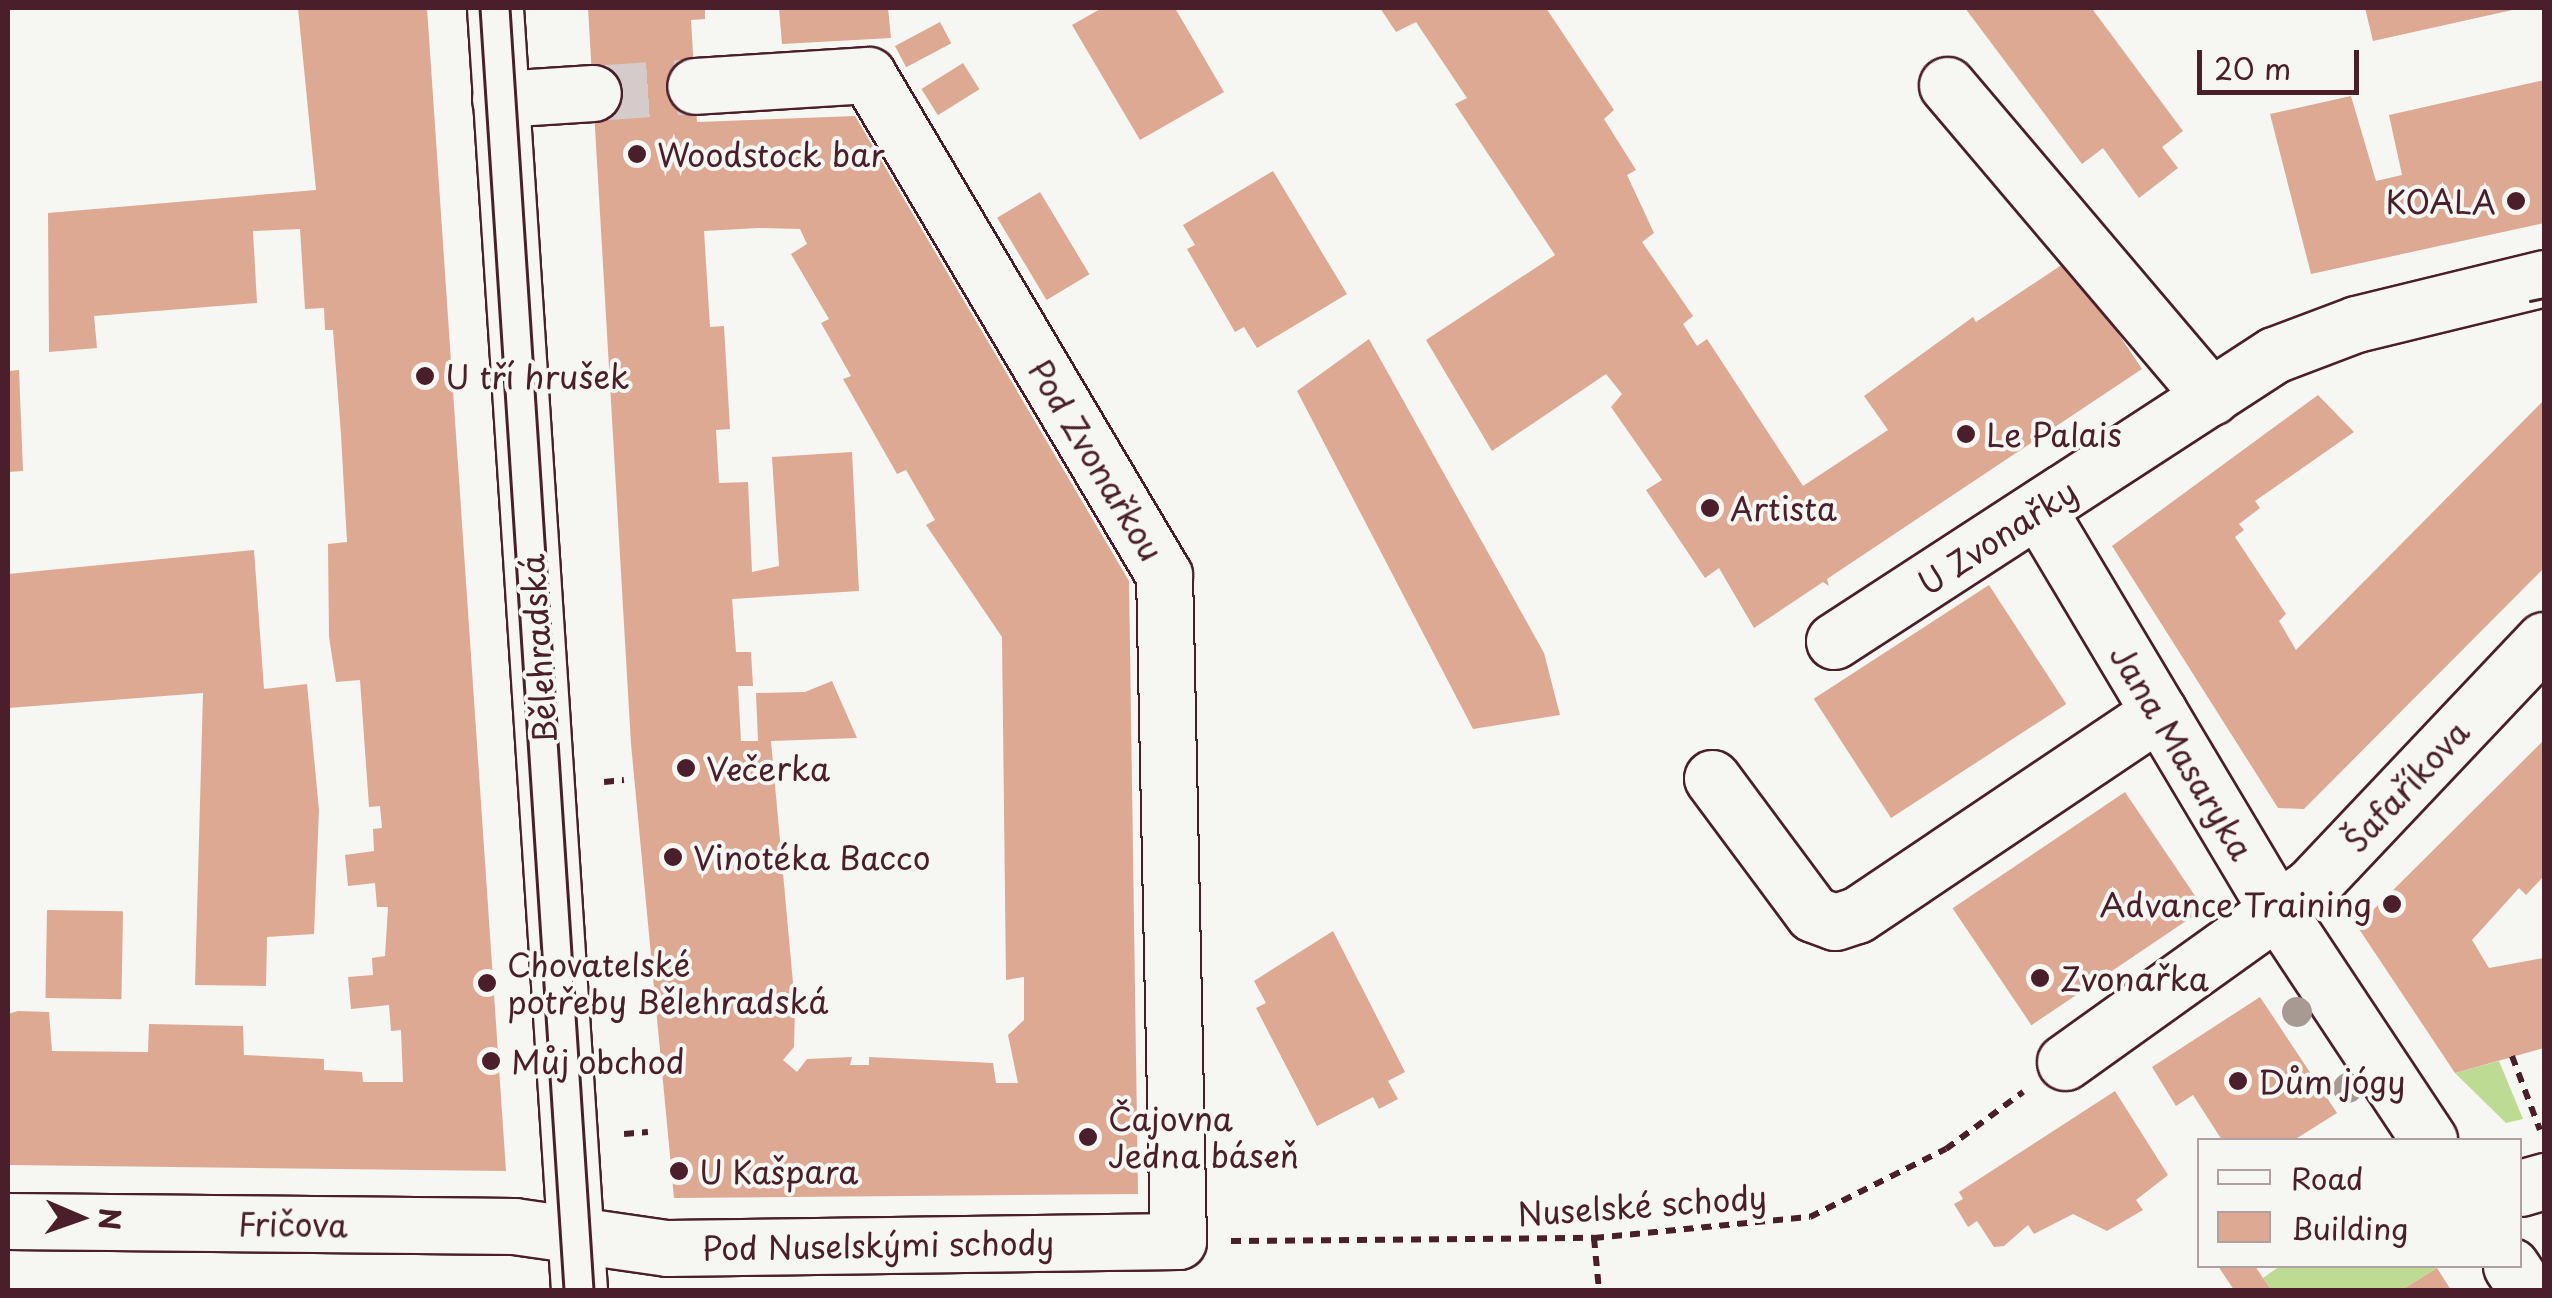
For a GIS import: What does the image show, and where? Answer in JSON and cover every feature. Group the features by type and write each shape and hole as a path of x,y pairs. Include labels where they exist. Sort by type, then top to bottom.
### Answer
{"street":[{"name":"Bělehradská","path":"494,8 580,1290"},
{"name":"Pod Zvonařkou","path":"695,86 868,75 1164,575 1178,1242"},
{"path":"1947,85 2212,397"},
{"path":"500,99 593,93"},
{"name":"U Zvonařky","path":"1834,641 2274,355 2356,324 2544,278"},
{"name":"Jana Masaryka","path":"2038,511 2278,912 2428,1138"},
{"name":"Šafaříkova","path":"2065,1062 2278,912 2544,640"},
{"path":"1712,778 1813,914 1836,922 1856,915 2158,712"},
{"path":"2522,1185 2543,1158"},
{"name":"Fričova","path":"8,1221 579,1233"},
{"name":"Pod Nuselskými schody","path":"579,1233 667,1248 1178,1242"},
{"path":"2512,1268 2528,1290"}],"path":[{"path":"604,782 624,780"},
{"path":"2512,1056 2543,1158"},
{"name":"Nuselské schody","path":"1178,1242 1594,1238 1810,1217 1946,1148 2065,1062"},
{"path":"1594,1238 1599,1290"}],"green space":[{"path":"2499,1061 2523,1119 2506,1123 2455,1073"},
{"path":"2277,1268 2437,1268 2402,1290 2271,1290 2263,1278"}],"building":[{"path":"298,8 427,8 506,1171 8,1165 8,1014 18,1011 49,1012 52,1051 148,1052 149,1024 243,1026 244,1055 324,1059 324,1070 362,1072 363,1082 403,1082 401,1030 391,1031 389,1005 351,1009 348,977 373,975 372,958 385,956 388,907 377,907 375,883 348,886 345,855 374,851 373,829 382,828 380,806 369,807 360,680 336,682 329,637 328,544 347,542 341,435 333,330 325,330 324,308 305,309 300,229 253,231 257,303 94,316 97,348 49,352 48,213 316,190"},
{"path":"588,8 705,8 705,19 691,20 697,122 855,116 1129,581 1138,1194 674,1198 631,744","holes":["800,229 807,244 791,254 829,319 821,323 851,376 843,379 897,474 906,470 935,520 926,525 1002,637 1006,980 1024,977 1024,1020 1008,1035 1018,1083 996,1083 993,1063 869,1057 869,1065 850,1065 852,1057 807,1059 797,1072 783,1060 794,1047 795,1005 771,741 857,738 832,681 805,692 756,693 758,741 741,741 738,686 753,686 751,652 736,652 732,599 859,591 852,452 772,457 779,566 752,572 748,482 719,483 716,430 730,429 724,326 710,327 704,231"]},
{"path":"779,8 888,8 891,38 782,44"},
{"path":"1102,8 1175,8 1224,92 1140,140 1072,25"},
{"path":"1380,8 1546,8 1614,110 1604,119 1636,170 1627,175 1654,233 1642,242 1693,316 1683,324 1697,346 1707,339 1803,486 1888,430 1864,396 1973,317 1976,322 2069,260 2142,369 1827,579 1829,586 1823,582 1754,628 1719,568 1705,578 1646,490 1662,480 1611,407 1622,394 1606,374 1492,451 1426,340 1555,255 1455,104 1467,98 1416,22 1396,32"},
{"path":"1965,8 2093,10 2183,131 2162,147 2178,168 2139,198 2103,148 2082,164"},
{"path":"2365,8 2517,8 2517,9 2373,41"},
{"path":"940,22 951,43 906,67 895,46"},
{"path":"963,63 979,89 938,115 921,89"},
{"path":"2544,80 2544,223 2311,274 2270,114 2351,96 2376,181 2402,175 2389,115"},
{"path":"1273,171 1347,294 1257,348 1244,327 1235,332 1187,249 1195,245 1183,225"},
{"path":"1040,192 1089,274 1047,300 997,218"},
{"path":"1369,339 1544,653 1560,715 1473,729 1297,391"},
{"path":"19,370 23,471 8,472 8,371"},
{"path":"2318,395 2354,432 2255,501 2260,508 2239,524 2244,530 2235,537 2286,614 2279,621 2296,650 2544,400 2544,568 2304,809 2278,808 2112,546"},
{"path":"254,550 264,689 307,684 319,810 314,934 267,937 266,986 195,985 203,693 8,708 8,574"},
{"path":"1989,585 2066,704 1891,818 1814,699"},
{"path":"2544,740 2544,876 2526,895 2519,888 2472,940 2489,968 2544,958 2544,1048 2455,1073 2357,926"},
{"path":"2125,792 2204,909 2031,1025 1953,908"},
{"path":"47,910 123,911 121,999 45,998"},
{"path":"1333,931 1405,1072 1388,1081 1398,1099 1379,1109 1373,1097 1317,1126 1256,1008 1266,1003 1254,981"},
{"name":"Dům jógy","path":"2260,997 2337,1113 2297,1138 2221,1138 2193,1095 2176,1106 2152,1067"},
{"path":"2115,1091 2168,1175 2136,1200 2143,1210 2107,1231 2073,1214 2034,1234 2028,1225 2004,1246 1994,1247 1977,1221 1968,1227 1954,1204 1963,1199 1959,1192"},
{"path":"2219,1268 2256,1268 2271,1290 2234,1290"},
{"path":"2437,1268 2451,1290 2402,1290"}],"tunnel":[{"path":"593,93 695,86"}],"tram line":[{"path":"480,8 564,1290"},
{"path":"510,8 594,1290"},
{"path":"2530,301 2544,298"}],"place":[{"name":"Woodstock bar","path":"637,154"},
{"name":"KOALA","path":"2516,201"},
{"name":"U tří hrušek","path":"425,376"},
{"name":"Le Palais","path":"1966,434"},
{"name":"Artista","path":"1710,508"},
{"name":"Večerka","path":"686,768"},
{"name":"Vinotéka Bacco","path":"673,857"},
{"name":"Advance Training","path":"2392,904"},
{"name":"Zvonařka","path":"2040,978"},
{"name":"Chovatelské potřeby Bělehradská","path":"487,983"},
{"name":"Můj obchod","path":"491,1061"},
{"name":"Dům jógy","path":"2238,1081"},
{"name":"Čajovna Jedna báseň","path":"1088,1137"},
{"name":"U Kašpara","path":"679,1171"}]}
